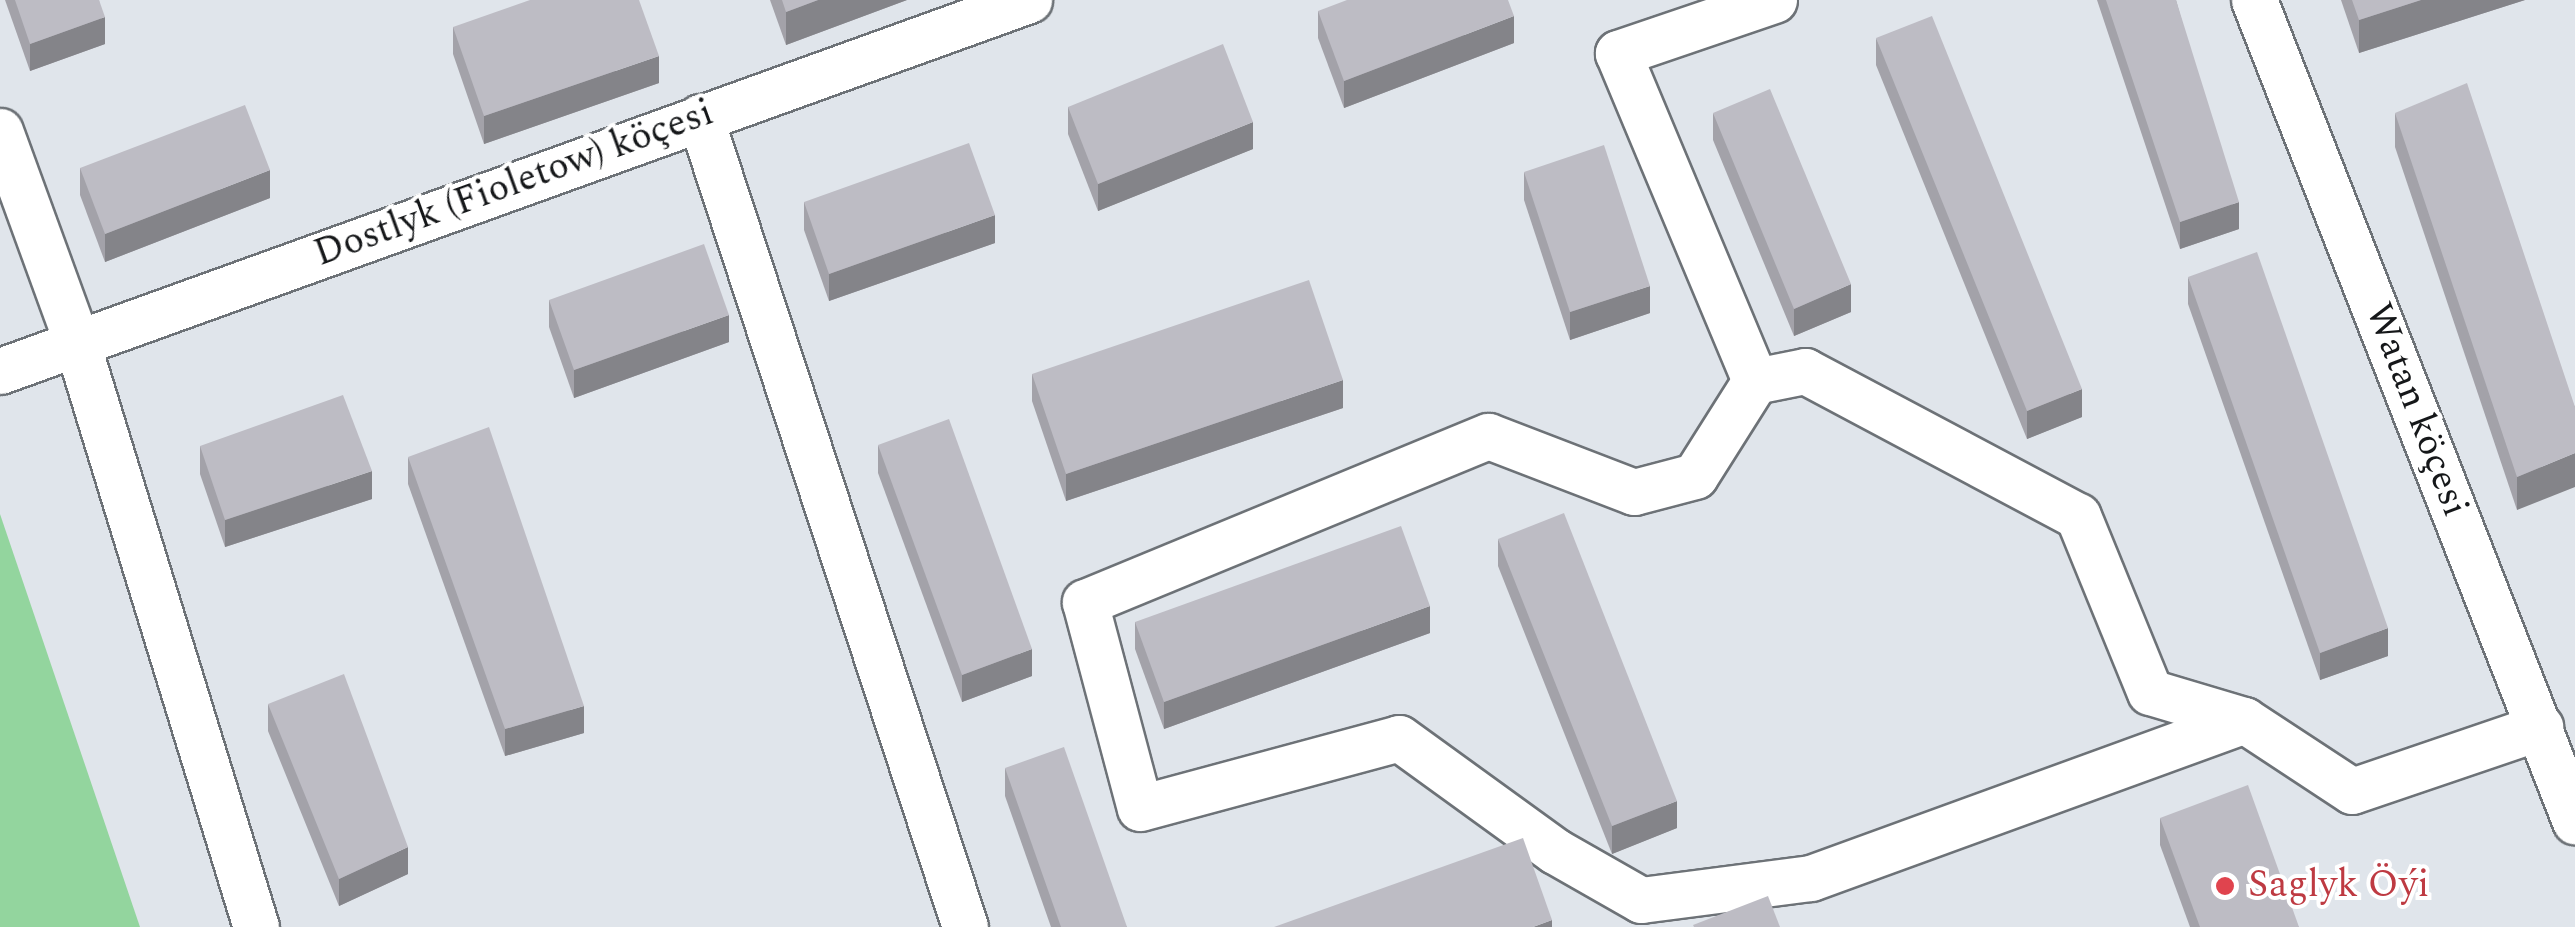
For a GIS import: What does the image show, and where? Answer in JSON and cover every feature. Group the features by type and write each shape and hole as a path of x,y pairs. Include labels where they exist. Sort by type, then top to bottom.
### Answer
{"street":[{"name":"Dostlyk (Fioletow) köçesi","path":"0,371 76,340 1029,0"},
{"path":"1755,381 1618,52 1774,0"},
{"name":"Watan köçesi","path":"2254,0 2556,744 2575,821"},
{"path":"700,117 965,927"},
{"path":"0,132 76,340 256,927"},
{"path":"2244,720 1811,878 1639,913 1399,738 1140,808 1084,602 1488,436 1634,492 1695,476 1755,381 1805,371 2078,516 2150,692 2244,720 2352,791 2556,744"}],"green space":[{"path":"0,514 140,927 0,927"}],"building":[{"path":"15,0 99,0 105,17 30,44"},
{"path":"530,0 639,0 659,56 484,116 453,27"},
{"path":"782,0 818,0 786,12"},
{"path":"1347,0 1508,0 1514,16 1344,81 1318,11"},
{"path":"2106,0 2176,0 2239,202 2180,222"},
{"path":"2352,0 2421,0 2359,20"},
{"path":"1932,16 2082,389 2027,411 1876,38"},
{"path":"1223,44 1253,122 1098,184 1068,107"},
{"path":"2467,83 2575,407 2575,453 2517,477 2395,113"},
{"path":"1770,89 1851,284 1794,309 1713,113"},
{"path":"245,105 270,170 105,234 80,168"},
{"path":"969,143 995,215 829,274 804,202"},
{"path":"1604,145 1650,286 1570,312 1524,172"},
{"path":"704,244 729,315 574,370 549,300"},
{"path":"2257,252 2388,628 2320,653 2188,277"},
{"path":"1309,280 1343,380 1066,474 1032,374"},
{"path":"343,395 372,471 225,520 200,446"},
{"path":"949,419 1032,649 962,675 878,445"},
{"path":"489,427 584,706 505,729 408,457"},
{"path":"1564,513 1677,801 1612,826 1498,539"},
{"path":"1401,526 1430,606 1164,702 1135,622"},
{"path":"344,674 408,847 339,879 268,704"},
{"path":"1064,747 1127,927 1061,927 1005,768"},
{"name":"Saglyk Öýi","path":"2248,785 2299,927 2200,927 2160,818"},
{"path":"1523,838 1552,920 1533,927 1274,927"},
{"path":"1768,896 1780,927 1693,925"}],"place":[{"name":"Saglyk Öýi","path":"2225,886"}]}
